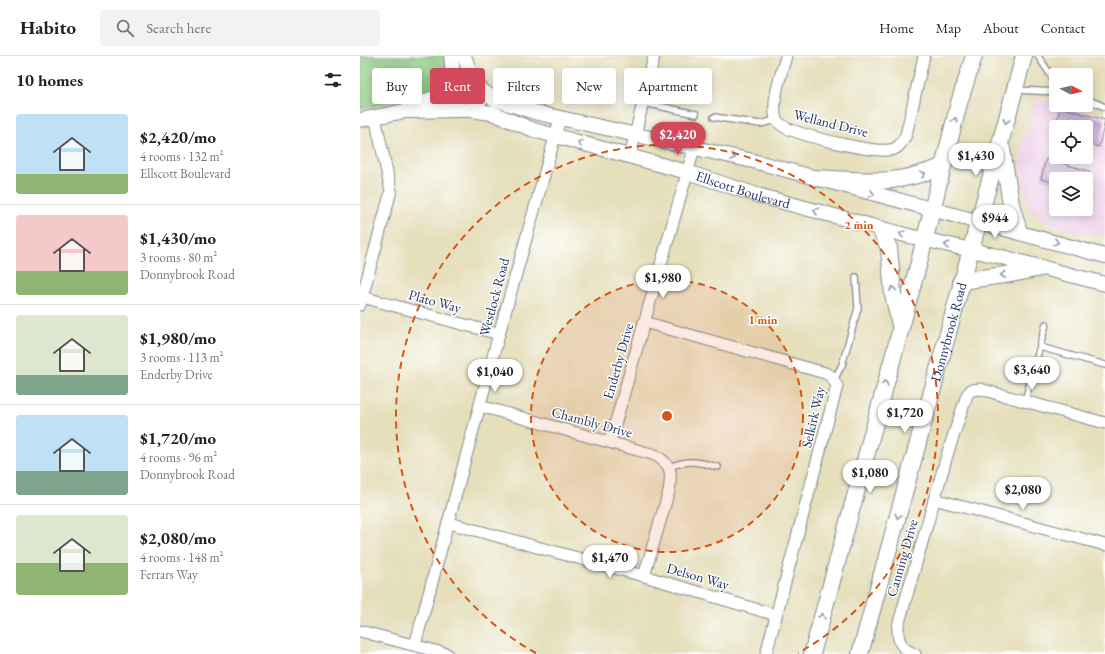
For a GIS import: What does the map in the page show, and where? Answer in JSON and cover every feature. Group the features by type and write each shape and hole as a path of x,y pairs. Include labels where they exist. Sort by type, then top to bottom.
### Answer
{"main road":[{"path":"812,654 924,240 942,168 974,56"},
{"name":"Donnybrook Road","path":"860,654 961,281 971,250 1024,56"},
{"path":"1001,139 1002,160 1019,232"},
{"path":"815,178 873,181 893,180 912,177 942,168"},
{"path":"880,229 889,248 893,294 900,327"},
{"path":"961,281 1041,268"}],"street":[{"path":"451,56 452,68"},
{"path":"464,56 470,68"},
{"path":"651,68 654,56"},
{"name":"Welland Drive","path":"786,56 775,101 774,112 776,120 790,130 837,143 874,149 895,149 906,135 924,56"},
{"name":"Ellscott Boulevard","path":"485,91 494,99 502,102 560,119 753,161 1105,256"},
{"name":"Ellscott Boulevard","path":"404,111 430,98"},
{"path":"452,104 464,110 478,104"},
{"path":"630,156 644,104"},
{"name":"Ellscott Boulevard","path":"360,120 404,111 464,110 492,113 554,136 687,172 757,195 880,229 971,250 1105,284"},
{"path":"361,301 391,191 375,117"},
{"name":"Westlock Road","path":"415,645 499,334 560,119"},
{"name":"Enderby Drive","path":"610,442 694,149"},
{"name":"Plato Way","path":"361,301 499,334"},
{"name":"Selkirk Way","path":"644,322 825,373 834,380 837,386 837,394 766,654"},
{"name":"Canning Drive","path":"915,654 905,650 899,643 897,635 898,626 962,405 971,390 980,389 1105,423"},
{"name":"Chambly Drive","path":"480,406 655,455 664,460 669,467"},
{"path":"644,576 669,490 671,476 669,467"},
{"path":"934,499 1105,545"},
{"name":"Delson Way","path":"449,523 644,576 776,615"},
{"path":"360,631 447,654"}],"lane":[{"path":"1038,56 1049,72"},
{"path":"1014,90 1049,92"},
{"path":"1093,102 1105,107"},
{"path":"649,104 696,114"},
{"path":"714,117 760,124 776,120"},
{"path":"834,380 842,365 858,308 856,277"},
{"path":"1025,401 1046,324"},
{"path":"1040,347 1105,365"},
{"path":"669,467 693,460 718,467"}],"shaded area":[{"path":"1038,98 1049,101 1049,112 1090,112 1105,116 1105,235 1086,234 1050,226 1029,208 1022,187 1020,165 1022,142 1035,101"}],"green space":[{"path":"360,56 445,56 446,68 430,68 430,94 422,98 422,68 372,68 372,104 382,104 360,109"}],"building":[{"path":"1059,112 1077,112 1105,120 1099,147 1093,145 1093,120 1057,120"},
{"path":"1046,159 1049,160 1049,164 1064,164 1089,171 1049,172 1049,181 1041,179"}]}
